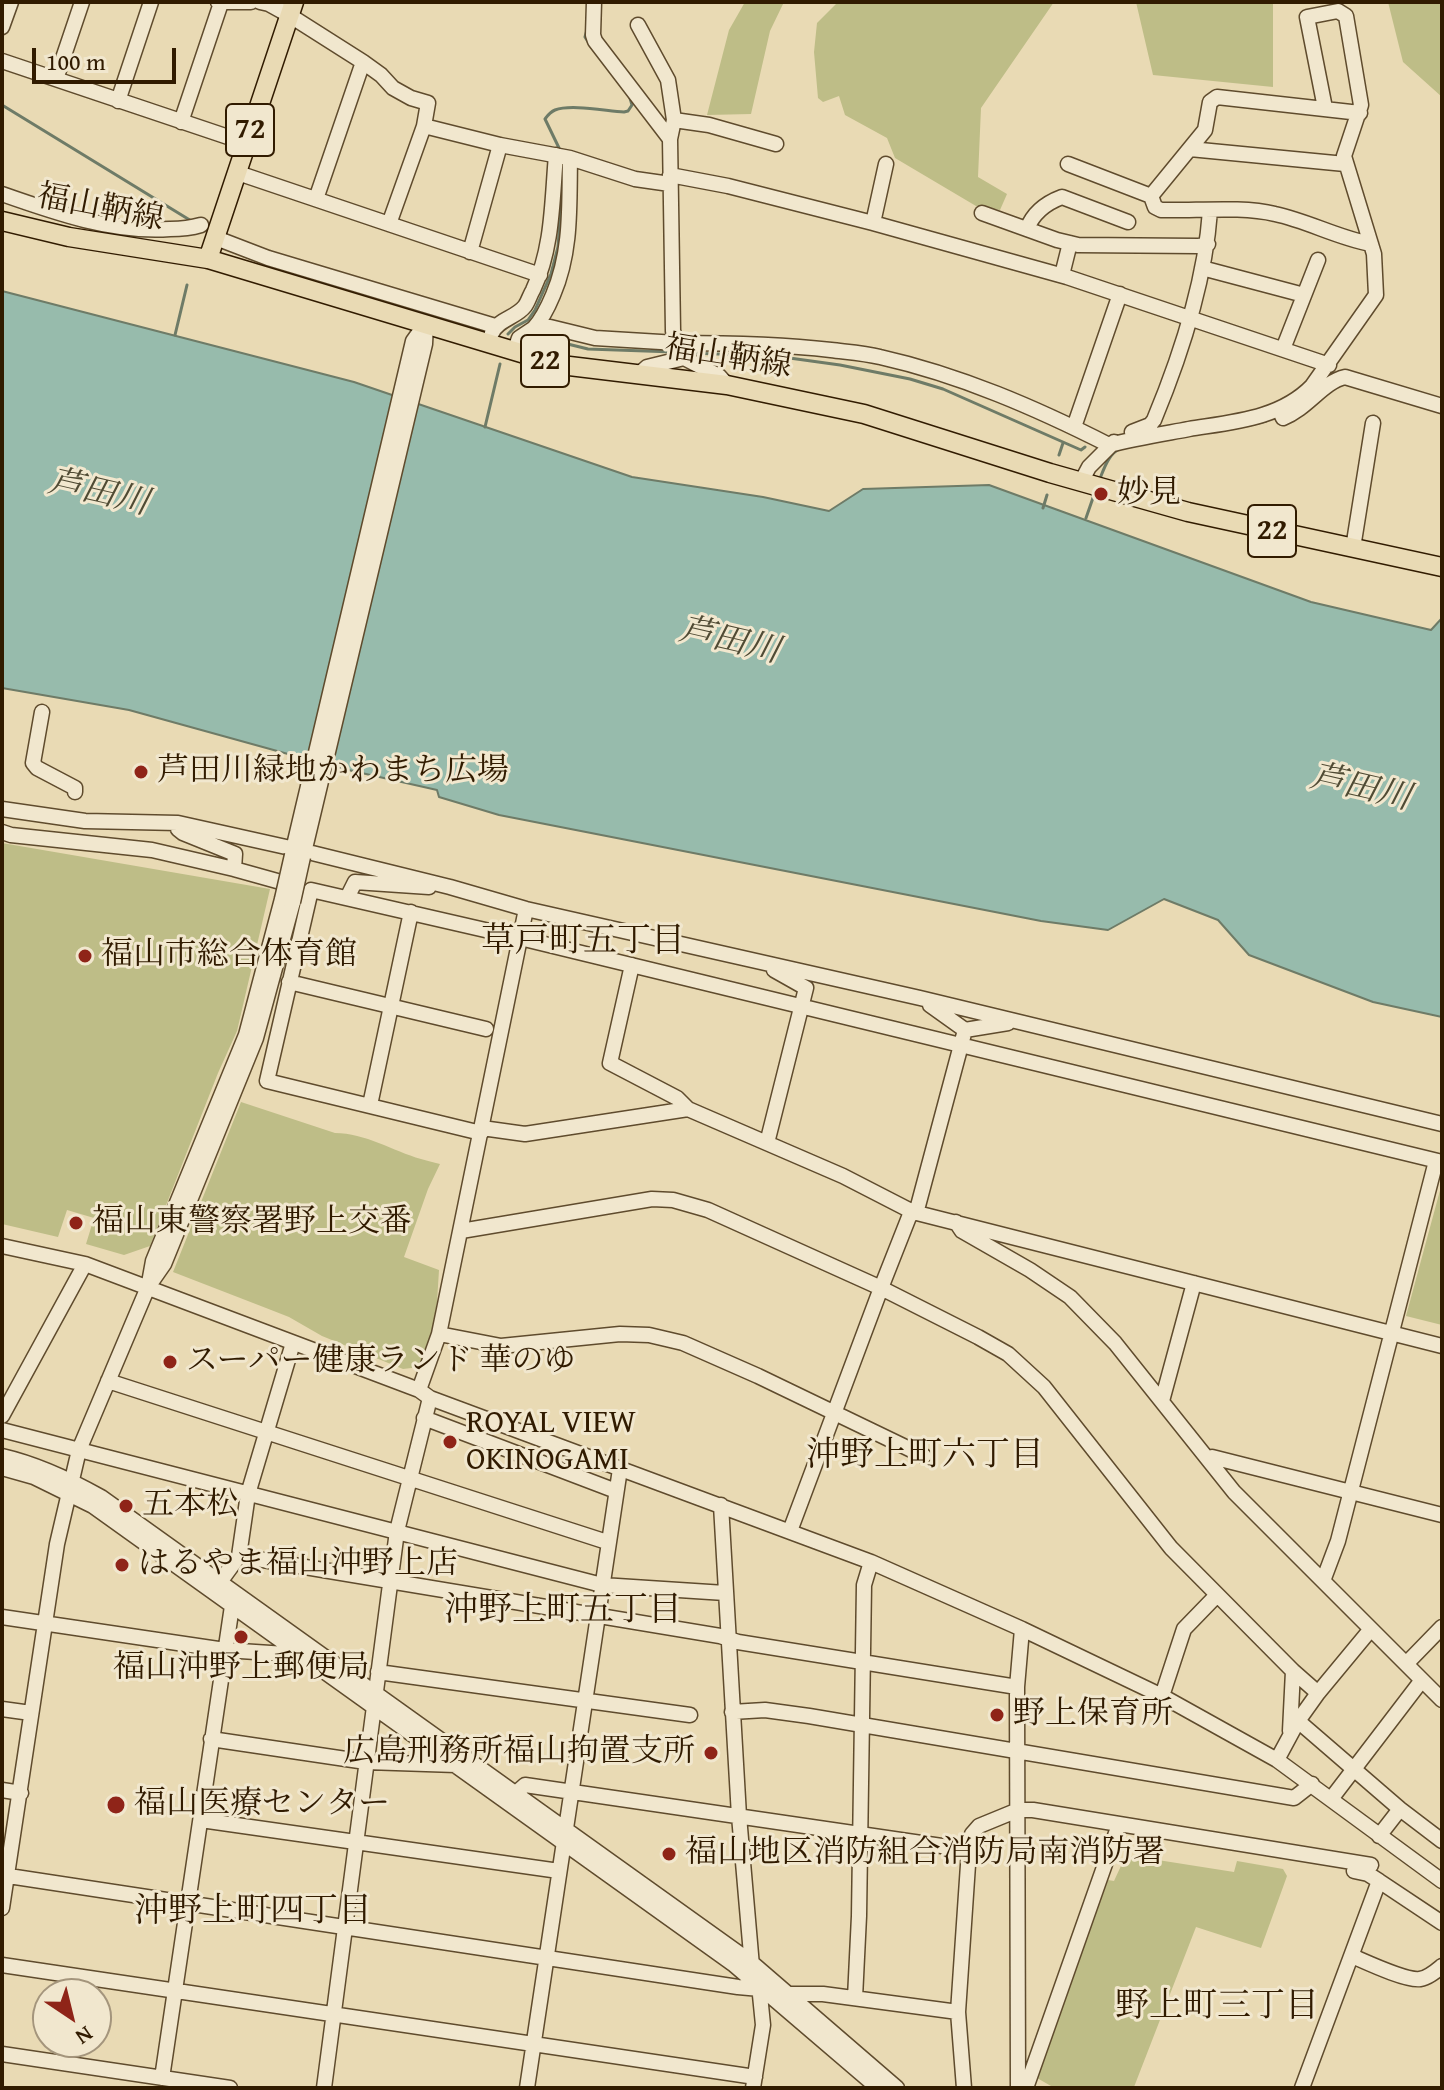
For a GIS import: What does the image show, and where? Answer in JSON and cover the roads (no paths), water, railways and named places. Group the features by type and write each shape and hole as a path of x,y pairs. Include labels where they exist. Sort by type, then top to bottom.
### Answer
{"main road":[{"name":"72","path":"208,259 292,9"},
{"name":"福山鞆線","path":"2,221 71,231 208,259 561,365 727,385 864,414 1188,512 1442,567"}],"street":[{"path":"2,27 11,2"},
{"path":"56,79 82,2"},
{"path":"118,101 151,2"},
{"path":"181,122 220,2 251,2"},
{"path":"260,2 292,9 381,75 393,88 428,103 424,126 389,224"},
{"path":"594,2 595,41 670,139"},
{"path":"531,319 595,338 681,350 743,343 792,345 877,356 971,383 1109,445 1247,420 1301,398 1329,365 1376,295 1374,254 1345,164 1344,156 1361,105 1346,16 1338,11 1307,17 1325,108"},
{"path":"638,25 668,80 674,120 670,139 673,331 681,350 727,385"},
{"path":"2,61 246,143"},
{"path":"316,199 363,62"},
{"path":"1151,196 1205,130 1210,102 1217,97 1360,113"},
{"path":"674,120 709,125 776,144"},
{"path":"424,126 500,145 563,156 635,179 670,179 728,186 873,223 1062,275 1329,365"},
{"path":"470,252 500,145"},
{"path":"1190,149 1345,164"},
{"path":"514,352 531,319 563,156"},
{"path":"216,238 268,258 495,326 531,319 545,314 564,266 569,228 563,156"},
{"path":"873,223 886,164"},
{"path":"1068,164 1151,196 1157,209 1271,213 1371,244"},
{"path":"238,173 540,275"},
{"path":"3,194 67,216 145,231"},
{"path":"3,194 71,231 120,234 197,226"},
{"path":"1027,229 1031,218 1050,201 1062,197 1128,222"},
{"path":"1092,485 1089,467 1109,445 1150,425 1154,420 1178,363 1208,244 1210,211"},
{"path":"982,213 1078,245 1208,244"},
{"path":"1062,275 1070,243"},
{"path":"1283,349 1318,260"},
{"path":"1202,268 1304,295"},
{"path":"1074,427 1120,294"},
{"path":"2,1908 4,1875 21,1793 57,1544 79,1450 148,1287 153,1261 246,1035 287,901 426,323"},
{"path":"487,344 495,326"},
{"path":"638,375 681,350"},
{"path":"1279,409 1283,418 1295,413 1335,379 1345,377 1442,406"},
{"path":"1353,548 1373,423"},
{"path":"42,712 33,763 75,788 75,792"},
{"path":"2,809 85,821 178,823 299,848 526,909 920,998 1442,1124"},
{"path":"178,823 178,829 183,833 235,854 234,869"},
{"path":"2,832 152,850 1439,1161 1338,1541 1323,1581"},
{"path":"347,898 355,882 450,887"},
{"path":"311,890 267,1081 482,1130 525,1134 688,1109"},
{"path":"324,2088 397,1531 424,1418 424,1394 461,1231 526,909"},
{"path":"370,1105 411,912"},
{"path":"755,960 806,988 767,1143"},
{"path":"632,965 610,1063 677,1098 688,1109 843,1176 913,1212 1442,1346"},
{"path":"289,982 486,1029"},
{"path":"920,998 965,1030 1013,1022"},
{"path":"790,1531 881,1288 909,1217 918,1206 965,1030"},
{"path":"461,1231 652,1199 688,1203 881,1288 978,1337 1008,1354 1044,1387 1171,1548 1318,1693"},
{"path":"956,1222 962,1231 1070,1297 1115,1343 1234,1492 1442,1700"},
{"path":"2,1246 85,1264 871,1562 1162,1696 1277,1760 1442,1881"},
{"path":"2,1416 85,1264"},
{"path":"1162,1401 1194,1283"},
{"path":"439,1334 501,1346 620,1334 649,1335 683,1343 924,1456"},
{"path":"220,1582 239,1556 248,1494 293,1343"},
{"path":"108,1381 607,1542"},
{"path":"424,1418 616,1491"},
{"path":"2,1430 602,1585 725,1593"},
{"path":"24,1436 6,1467 101,1497 220,1582 457,1765 751,1962 897,2088"},
{"path":"1207,1458 1442,1515"},
{"path":"527,2088 620,1469"},
{"path":"71,1487 301,1655 516,1793 565,1836 733,1964 878,2088"},
{"path":"2,1965 534,2044 754,2082 763,2025 760,1989 751,1962 739,1816 721,1505"},
{"path":"239,1556 1017,1687"},
{"path":"855,1998 864,1585 871,1562"},
{"path":"1162,1696 1184,1629 1217,1595"},
{"path":"154,2081 175,1991 232,1606"},
{"path":"2,1617 225,1650 301,1655"},
{"path":"1406,1664 1442,1627"},
{"path":"1018,2088 1017,1687 1022,1629"},
{"path":"1277,1760 1294,1726 1371,1629"},
{"path":"1293,1671 1294,1726"},
{"path":"378,1672 690,1715"},
{"path":"1331,1799 1422,1680"},
{"path":"2,1709 31,1713"},
{"path":"732,1712 765,1710 861,1724 1294,1798 1312,1784"},
{"path":"1294,1726 1442,1841"},
{"path":"211,1739 366,1762 457,1765"},
{"path":"516,1793 525,1785 969,1850"},
{"path":"2,1790 21,1793"},
{"path":"1302,2088 1352,1956 1383,1839 1400,1809"},
{"path":"964,2088 958,2012 972,1834 979,1826 1018,1810 1373,1873 1442,1923"},
{"path":"1064,1816 1063,1825 1373,1873"},
{"path":"201,1820 559,1871"},
{"path":"1026,2088 1116,1833"},
{"path":"4,1875 786,1994 823,1994 958,2012"},
{"path":"1352,1956 1407,1978 1419,1979 1442,1966"},
{"path":"2,2054 154,2081 230,2088"}],"water":[{"name":"芦田川","path":"2,291 354,382 632,477 763,497 829,511 863,489 989,485 1311,602 1431,630 1442,618 1442,1017 1373,1002 1249,955 1218,920 1164,899 1108,930 1041,921 499,815 439,797 437,790 335,767 129,710 2,688"}],"waterway":[{"path":"587,30 585,37 592,48"},
{"path":"560,150 545,119 552,112 562,108 624,112 632,105 630,98"},
{"path":"2,105 193,222"},
{"path":"508,334 528,320 551,274 558,247 563,177"},
{"path":"175,335 187,285"},
{"path":"535,336 588,349 674,352"},
{"path":"689,353 775,356 910,379 943,389 1081,450 1085,447"},
{"path":"485,427 500,364"},
{"path":"1250,425 1266,421"},
{"path":"1059,455 1063,443"},
{"path":"1099,481 1110,458 1121,448"},
{"path":"1086,518 1095,492"},
{"path":"1043,508 1047,495"}],"place":[{"name":"妙見","path":"1101,494"},
{"name":"芦田川緑地かわまち広場","path":"141,772"},
{"name":"福山市総合体育館","path":"85,956"},
{"name":"福山東警察署野上交番","path":"76,1223"},
{"name":"スーパー健康ランド 華のゆ","path":"170,1362"},
{"name":"ROYAL VIEW OKINOGAMI","path":"450,1442"},
{"name":"五本松","path":"126,1506"},
{"name":"はるやま福山沖野上店","path":"122,1565"},
{"name":"福山沖野上郵便局","path":"241,1637"},
{"name":"野上保育所","path":"997,1715"},
{"name":"広島刑務所福山拘置支所","path":"711,1753"},
{"name":"福山医療センター","path":"116,1805"},
{"name":"福山地区消防組合消防局南消防署","path":"669,1854"}],"district":[{"name":"草戸町五丁目","path":"583,942"},
{"name":"沖野上町六丁目","path":"925,1456"},
{"name":"沖野上町五丁目","path":"563,1611"},
{"name":"沖野上町四丁目","path":"253,1912"},
{"name":"野上町三丁目","path":"1217,2007"}]}
